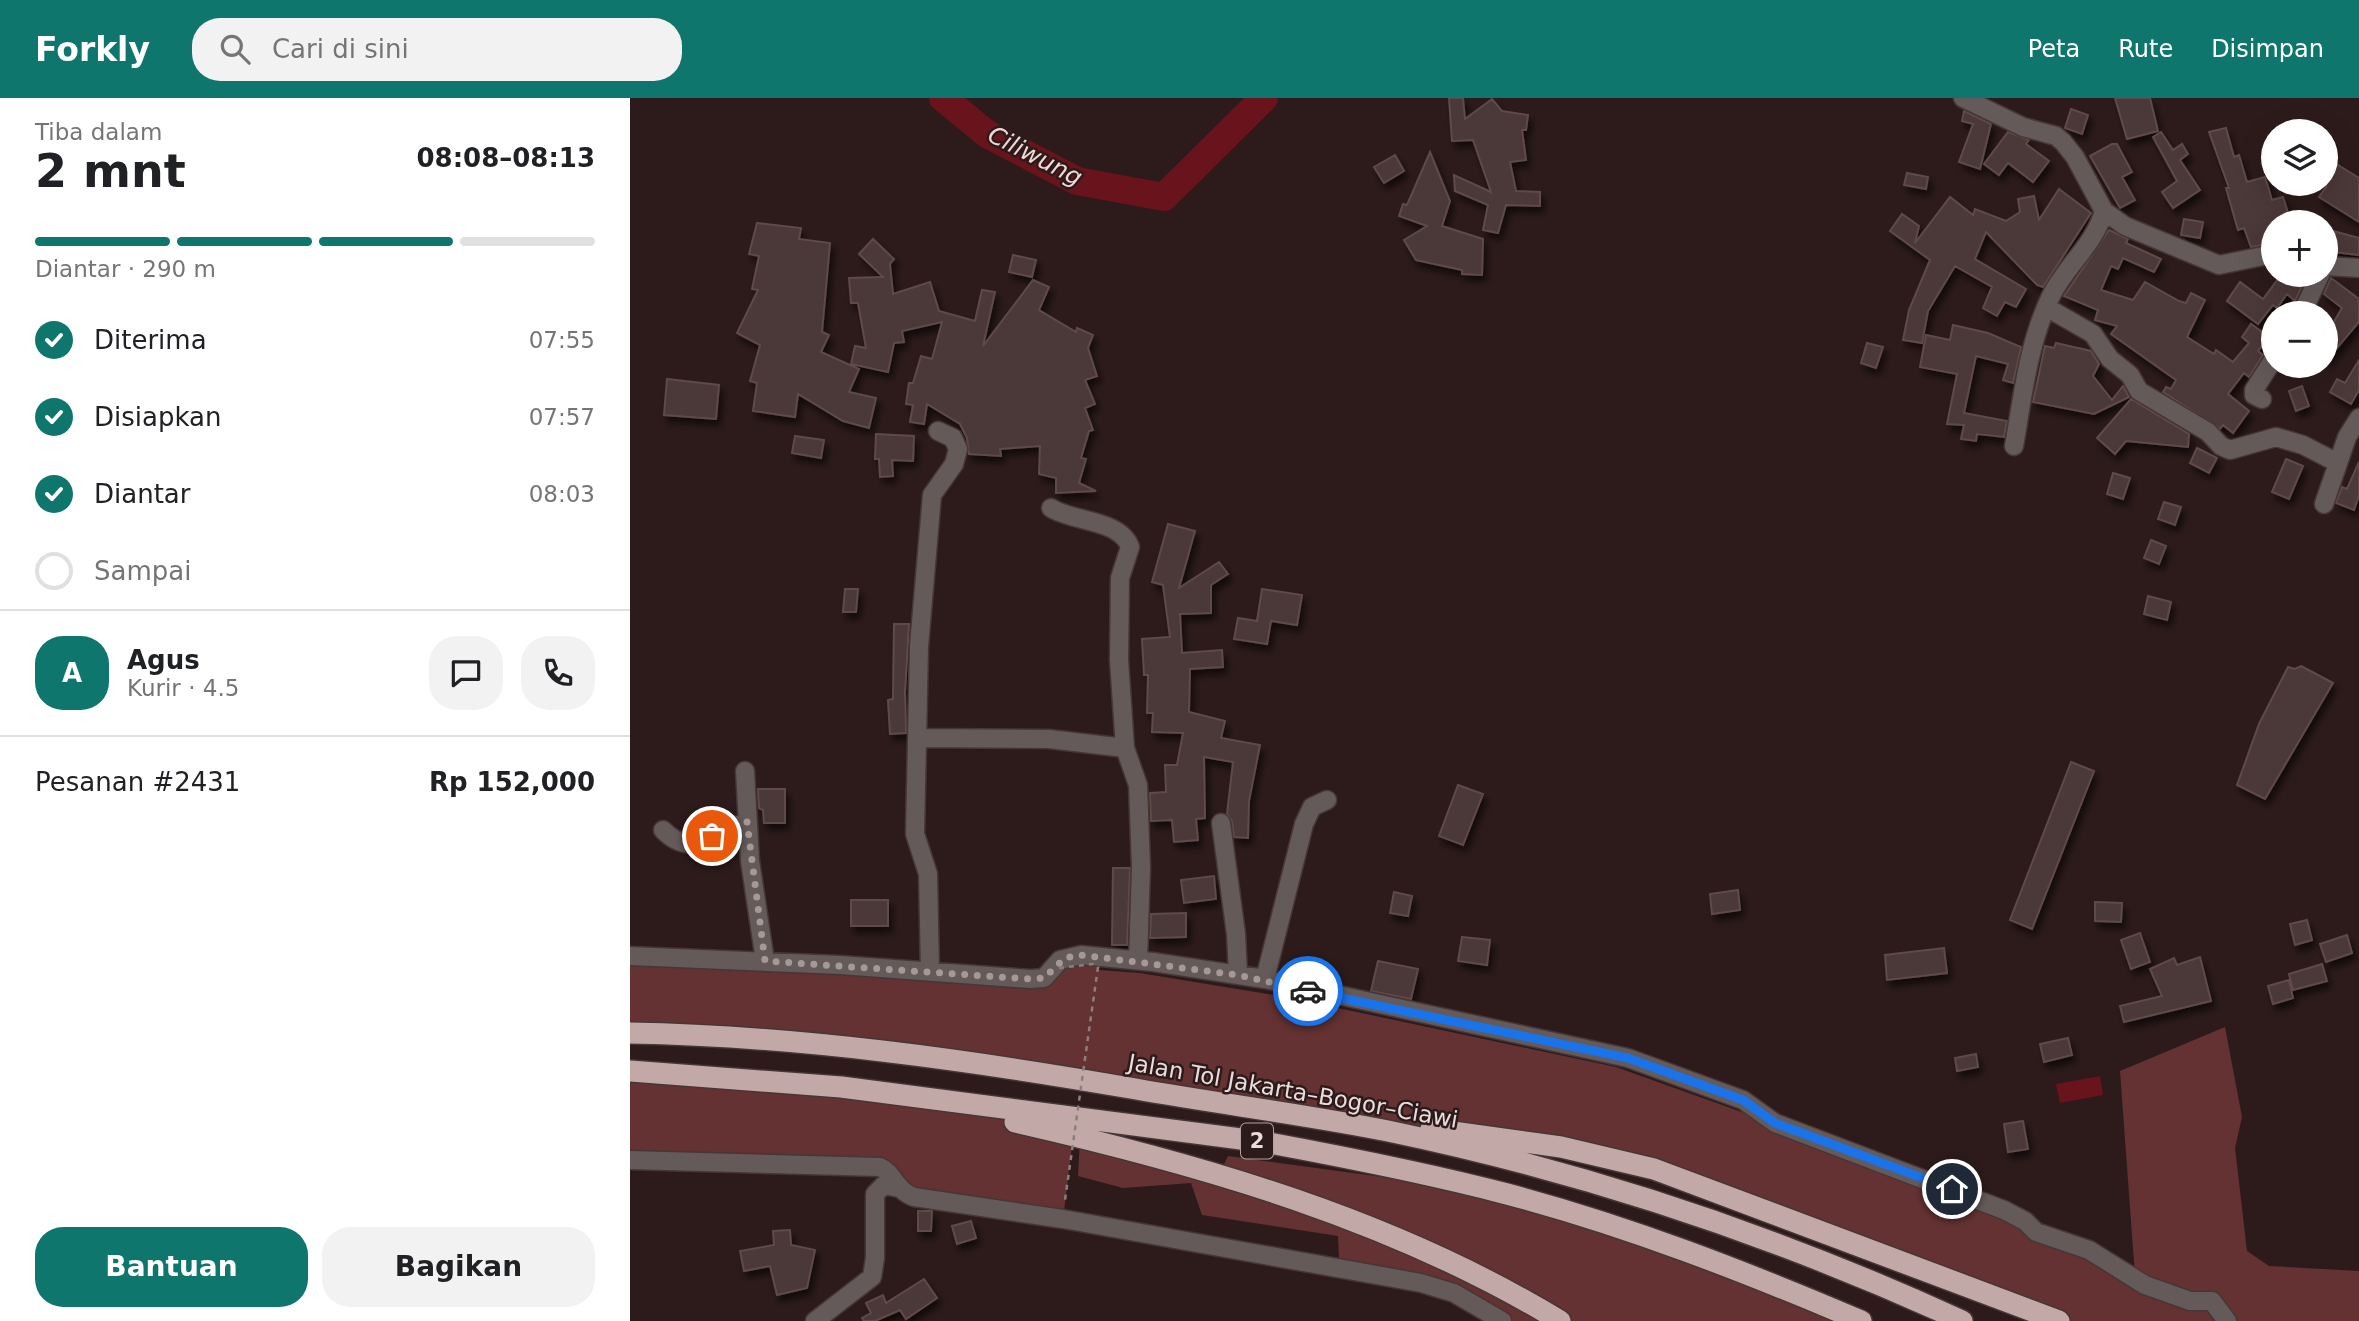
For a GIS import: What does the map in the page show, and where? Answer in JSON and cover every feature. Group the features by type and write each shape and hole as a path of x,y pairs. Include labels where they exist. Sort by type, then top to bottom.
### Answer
{"highway":[{"name":"Jalan Tol Jakarta–Bogor–Ciawi","path":"630,1033 864,1050 1082,1079 1328,1119 1474,1151 1704,1219 1853,1274 1962,1321"},
{"name":"2","path":"630,1071 841,1087 1264,1142 1396,1168 1508,1195 1621,1229 1746,1274 1861,1321"},
{"path":"841,1087 963,1110 1133,1150 1301,1201 1435,1256 1560,1321"},
{"path":"1328,1119 1506,1138 1654,1169 1705,1185 2059,1321"}],"street":[{"path":"1964,98 1994,106 2023,128 2056,136 2076,157 2104,211 2125,226 2213,264 2228,265 2261,257"},
{"path":"2014,446 2033,342 2046,307 2059,283 2091,242 2104,211"},
{"path":"2338,267 2359,268"},
{"path":"2046,307 2093,334 2110,359 2130,375 2139,391 2208,432 2221,446 2230,450 2276,437 2303,445 2336,462"},
{"path":"2262,378 2254,396 2262,399"},
{"path":"2323,504 2336,462 2359,418"},
{"path":"930,971 928,874 915,834 919,646 929,558 930,504 935,488 954,464 958,449 953,439 938,431"},
{"path":"1051,508 1091,520 1129,543 1129,553 1120,578 1119,660 1125,748 1138,785 1141,867 1138,960"},
{"path":"919,738 1061,740 1125,748"},
{"path":"745,771 747,822 765,961"},
{"path":"1265,979 1304,824 1312,807 1326,800"},
{"path":"663,830 677,842 694,844 733,825 747,822"},
{"path":"1222,823 1236,934 1238,975"},
{"path":"630,956 765,961 1039,979 1071,956 1138,960 1265,979 1610,1054 1667,1071 1743,1100 1775,1123 1932,1180 2004,1210 2025,1221 2036,1233 2089,1250 2145,1285 2190,1301 2212,1301 2227,1321"},
{"path":"630,1160 876,1166 886,1170 898,1188"},
{"path":"815,1321 872,1277 875,1258 875,1194 884,1185 925,1199 1063,1219 1421,1283 1454,1293 1502,1321"}],"path":[{"path":"1059,968 1093,964 1098,967 1065,1200"}],"shaded area":[{"path":"1103,956 1099,970 1140,973 1286,997 1616,1067 1932,1180 2135,1276 2120,1071 2225,1027 2242,1117 2235,1148 2247,1251 2269,1266 2359,1271 2359,1321 2059,1321 1654,1169 1137,1089 630,1034 630,957 1013,977"},
{"path":"630,1071 963,1110 1073,1138 1063,1219 914,1197 886,1170 630,1160"},
{"path":"2100,1076 2103,1095 2060,1103 2056,1084"},
{"path":"1080,1138 1219,1175 1228,1156 1508,1194 1861,1321 1503,1321 1461,1294 1339,1258 1338,1236 1202,1215 1191,1183 1123,1188 1078,1176"}],"building":[{"path":"1449,98 1463,98 1465,119 1492,99 1502,111 1528,115 1526,130 1522,130 1526,160 1510,162 1516,191 1540,192 1540,206 1506,205 1498,233 1483,230 1488,205 1455,191 1454,175 1491,192 1473,140 1452,141"},
{"path":"2115,98 2150,98 2158,131 2127,139"},
{"path":"2071,109 2088,115 2082,134 2065,128"},
{"path":"1964,111 1991,124 1980,169 1959,162 1973,124 1962,121"},
{"path":"2226,128 2234,157 2239,155 2247,182 2261,178 2261,196 2271,196 2272,200 2283,197 2287,210 2261,210 2261,245 2251,247 2244,228 2238,230 2226,188 2229,188 2209,132"},
{"path":"2008,132 2029,140 2026,144 2049,161 2033,182 2008,163 1999,175 1984,164"},
{"path":"2161,132 2173,150 2182,144 2188,154 2180,160 2200,190 2173,208 2162,192 2177,181 2153,137"},
{"path":"2117,144 2132,172 2122,177 2135,200 2120,208 2090,156"},
{"path":"1430,152 1450,201 1442,226 1483,239 1482,275 1462,274 1462,270 1416,260 1404,240 1427,226 1399,216 1403,204 1407,205"},
{"path":"1395,155 1404,171 1384,183 1374,167"},
{"path":"2338,165 2359,178 2359,222 2319,197 2338,196"},
{"path":"1907,173 1928,177 1926,189 1904,185"},
{"path":"2059,189 2091,213 2043,287 2037,285 1986,232 1975,259 2026,289 2016,307 2005,302 1997,316 1983,308 1992,287 1955,266 1928,311 1922,343 1903,340 1909,310 1930,260 1890,231 1902,214 1919,226 1915,243 1950,197 1973,215 1975,209 2006,221 2020,212 2018,199 2034,196 2039,220"},
{"path":"2184,219 2203,222 2200,238 2181,235"},
{"path":"757,223 801,228 799,239 830,243 822,332 829,335 821,352 859,369 849,392 876,398 869,428 843,421 798,394 795,417 753,411 757,383 750,381 760,345 737,333 758,290 752,289 759,256 749,254"},
{"path":"2109,230 2128,239 2126,243 2161,259 2154,272 2123,258 2118,269 2111,266 2101,290 2133,300 2145,282 2179,301 2186,303 2191,293 2205,300 2187,337 2214,354 2216,350 2233,362 2249,343 2242,337 2251,324 2261,331 2261,347 2258,351 2261,358 2249,377 2244,373 2228,394 2249,411 2233,433 2223,425 2220,429 2163,392 2166,387 2171,389 2176,380 2111,334 2117,326 2095,320 2098,310 2064,296"},
{"path":"2338,232 2359,238 2359,255 2338,252"},
{"path":"873,239 894,259 890,264 893,294 930,282 939,311 975,321 982,290 995,292 983,346 1033,280 1049,287 1039,310 1076,332 1077,328 1093,335 1088,348 1097,376 1085,380 1095,404 1085,408 1093,430 1089,431 1081,458 1086,459 1079,483 1096,491 1056,493 1056,478 1039,474 1040,446 1000,449 1001,456 969,454 967,438 960,424 927,404 924,424 910,422 913,405 906,404 909,383 913,383 921,356 932,359 942,322 902,331 904,342 894,343 888,372 851,364 855,346 866,348 858,303 851,303 849,278 883,277 859,254"},
{"path":"1013,255 1036,260 1032,277 1009,272"},
{"path":"2240,282 2263,299 2272,287 2302,287 2295,301 2287,294 2282,301 2261,301 2261,320 2258,324 2227,301"},
{"path":"2338,283 2359,299 2359,322 2338,347 2338,315 2342,308 2338,301 2333,301 2324,294 2327,287 2338,287"},
{"path":"1953,325 1988,333 2021,347 2013,383 2003,380 2008,364 1976,356 1964,413 2007,421 2004,437 1977,434 1976,441 1961,439 1964,425 1947,424 1957,374 1920,367 1926,335 1950,340"},
{"path":"1867,343 1883,347 1876,368 1861,363"},
{"path":"2056,343 2091,351 2099,364 2093,376 2112,400 2123,386 2129,397 2094,414 2033,402 2045,346 2054,348"},
{"path":"2359,360 2359,390 2351,404 2330,392 2337,379 2345,383"},
{"path":"667,379 719,385 716,419 664,415"},
{"path":"2302,386 2309,406 2296,411 2289,391"},
{"path":"2131,399 2189,434 2188,447 2126,441 2115,454 2097,438"},
{"path":"876,434 914,436 913,461 892,460 893,476 880,477 879,459 875,459"},
{"path":"795,436 824,440 821,458 792,453"},
{"path":"2197,448 2217,458 2209,473 2190,463"},
{"path":"2286,459 2303,466 2289,499 2272,492"},
{"path":"2359,462 2359,495 2354,510 2336,503 2342,487 2347,489"},
{"path":"2113,473 2130,478 2123,499 2107,494"},
{"path":"2164,502 2181,507 2175,525 2158,519"},
{"path":"1168,524 1195,531 1179,588 1219,562 1228,574 1211,585 1211,613 1180,614 1182,653 1222,650 1223,667 1190,669 1189,712 1225,721 1221,738 1260,745 1249,801 1248,838 1234,837 1232,821 1227,814 1233,762 1204,757 1205,818 1196,819 1198,840 1174,842 1172,820 1151,821 1150,793 1166,792 1165,765 1177,765 1183,733 1152,732 1153,713 1147,713 1148,675 1144,675 1142,639 1170,637 1163,585 1152,582"},
{"path":"2151,540 2166,546 2159,564 2144,558"},
{"path":"845,589 858,589 856,612 843,612"},
{"path":"1262,589 1302,595 1297,625 1271,621 1267,644 1234,639 1238,618 1257,621"},
{"path":"2148,596 2171,602 2167,620 2144,614"},
{"path":"894,624 909,624 905,692 906,733 890,734 888,700 893,699"},
{"path":"2301,666 2333,683 2265,799 2237,785 2259,724 2288,667 2295,669"},
{"path":"2071,762 2094,771 2032,929 2010,920"},
{"path":"1458,785 1483,794 1463,845 1439,836"},
{"path":"758,789 785,789 785,823 764,823 763,810 759,808"},
{"path":"1113,868 1130,868 1127,945 1112,945"},
{"path":"1214,876 1216,899 1184,903 1181,880"},
{"path":"1738,890 1740,910 1712,914 1710,894"},
{"path":"1394,892 1412,896 1408,916 1390,913"},
{"path":"851,900 888,900 888,926 851,926"},
{"path":"2095,902 2122,903 2121,922 2095,921"},
{"path":"1186,913 1186,937 1150,938 1151,914"},
{"path":"2307,920 2312,940 2295,945 2290,924"},
{"path":"2140,933 2150,962 2131,969 2121,940"},
{"path":"2347,935 2352,953 2326,962 2320,944"},
{"path":"1462,937 1490,940 1487,965 1458,961"},
{"path":"1944,948 1947,973 1887,980 1885,955"},
{"path":"2200,957 2211,1001 2124,1022 2120,1006 2162,996 2150,969 2174,958 2177,965"},
{"path":"1378,961 1418,969 1411,999 1371,991"},
{"path":"2322,964 2327,981 2293,990 2289,974"},
{"path":"2289,980 2293,998 2273,1004 2268,986"},
{"path":"2068,1038 2072,1055 2044,1062 2040,1044"},
{"path":"1976,1054 1978,1067 1957,1071 1955,1058"},
{"path":"2023,1121 2028,1149 2008,1152 2004,1124"},
{"path":"918,1211 932,1211 931,1231 918,1231"},
{"path":"971,1221 976,1238 957,1244 952,1226"},
{"path":"790,1230 791,1245 815,1250 807,1288 777,1295 770,1266 744,1271 740,1251 774,1245 773,1231"},
{"path":"924,1279 937,1298 906,1319 900,1310 875,1321 864,1321 862,1318 871,1313 866,1303 883,1295 886,1303"}],"waterway":[{"name":"Ciliwung","path":"943,98 987,134 1077,181 1164,197 1264,98"}],"way so far":[{"path":"712,836 733,825 747,822 765,961 1039,979 1044,978 1065,958 1081,955 1103,956 1265,979 1308,991"}],"route":[{"path":"1308,991 1628,1058 1743,1100 1775,1123 1952,1189"}]}
